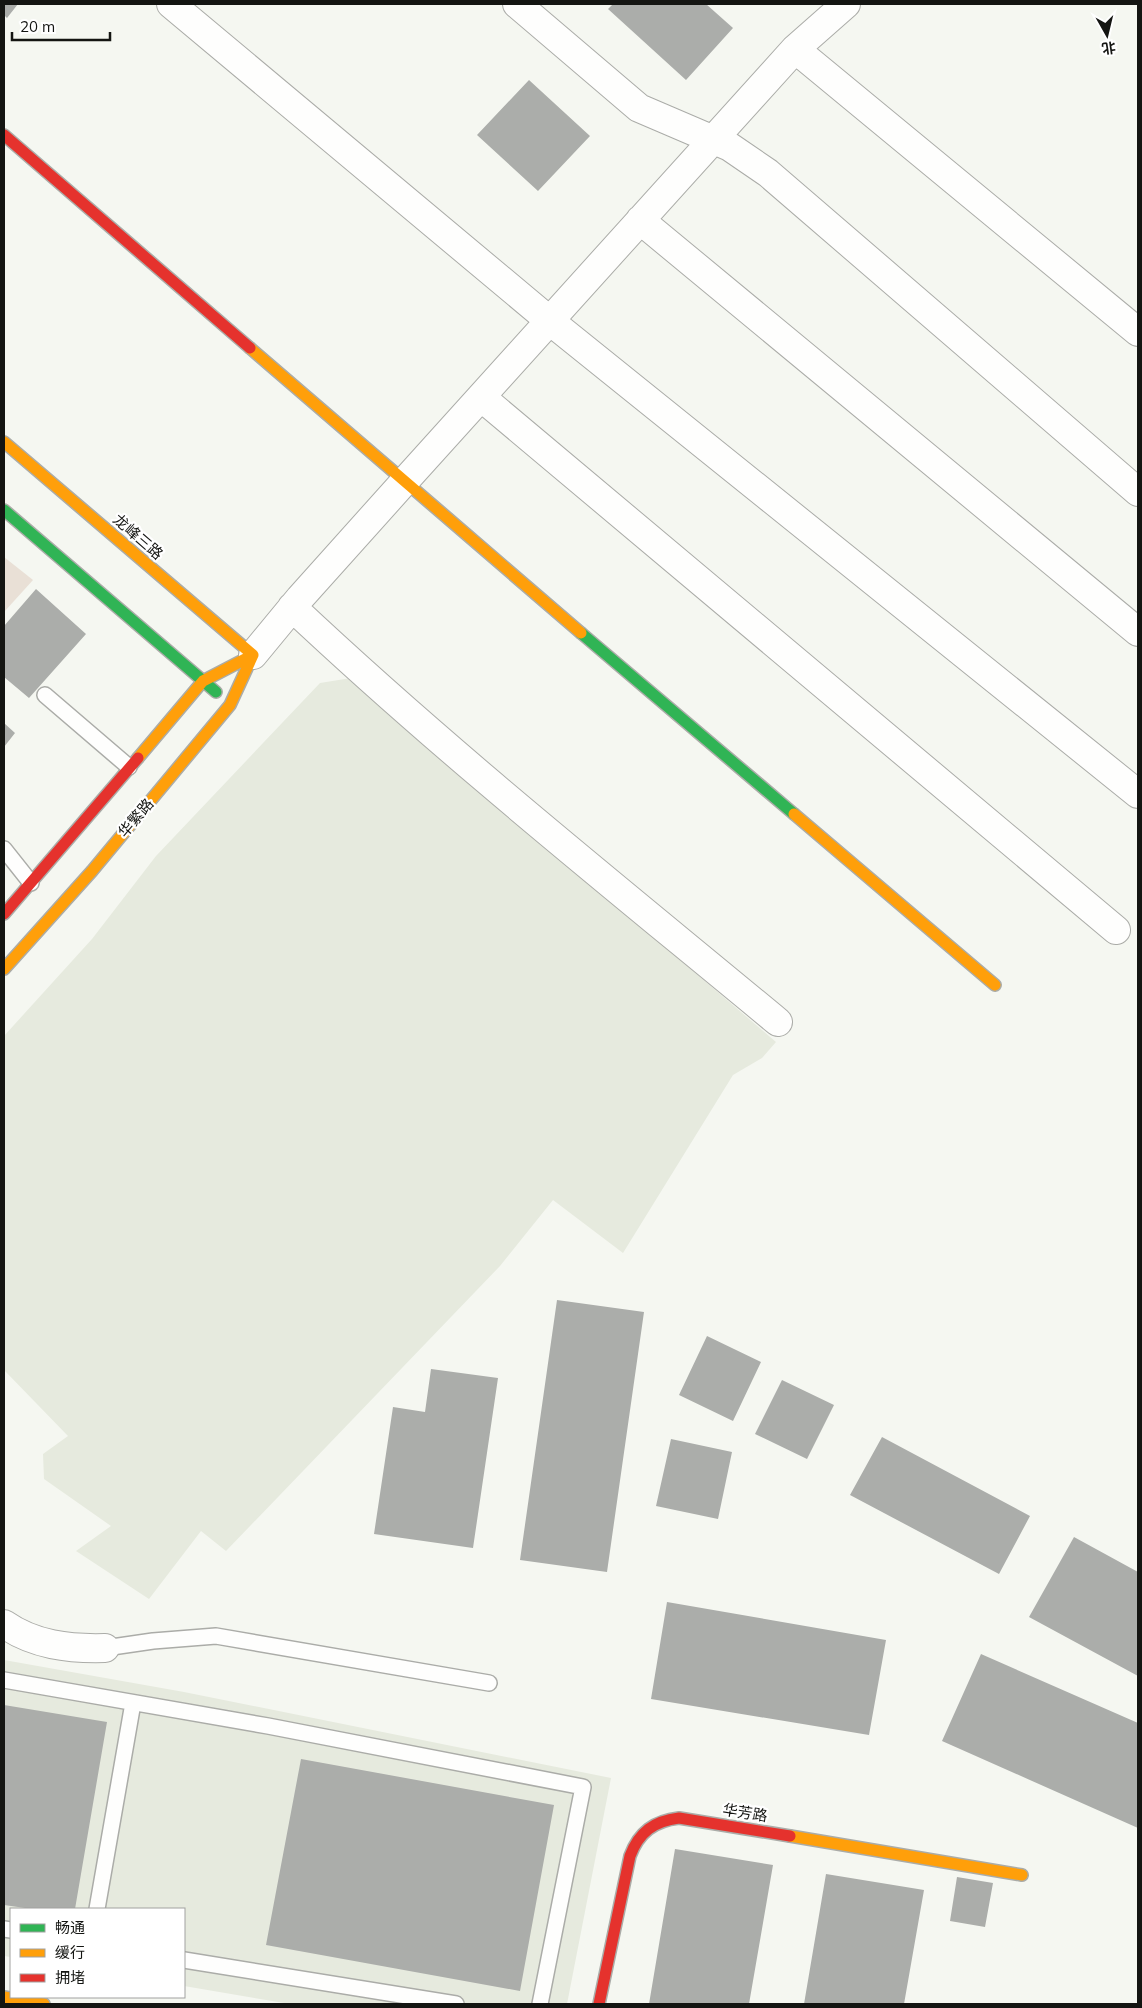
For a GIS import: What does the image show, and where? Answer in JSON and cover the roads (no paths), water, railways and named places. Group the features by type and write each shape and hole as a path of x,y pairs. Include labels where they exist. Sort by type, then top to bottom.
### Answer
{"street":[{"path":"171,4 550,321 1138,794"},
{"path":"517,4 639,108 730,147 768,173 1138,492"},
{"name":"华繁路","path":"4,970 92,871 230,705 253,655 296,603 795,49 846,4"},
{"path":"795,49 1138,332"},
{"path":"4,135 404,482 995,985"},
{"path":"640,220 1138,632"},
{"path":"481,397 1116,930"},
{"name":"龙峰三路","path":"4,442 253,655"},
{"path":"4,510 230,705"},
{"path":"296,603 353,664 508,799 778,1022"},
{"name":"华繁路","path":"4,914 203,681 253,655"},
{"path":"4,1624 15,1632 46,1644 82,1649 105,1648"},
{"name":"华芳路","path":"599,2004 634,1842 643,1831 666,1819 679,1818 1022,1875"},
{"path":"4,1997 44,2004"}],"lane":[{"path":"45,695 129,767"},
{"path":"4,849 31,883"},
{"path":"105,1648 152,1641 216,1636 488,1683"},
{"path":"4,1680 268,1726 583,1787 540,2004"},
{"path":"97,1908 133,1703"},
{"path":"185,1960 456,2004"}]}
